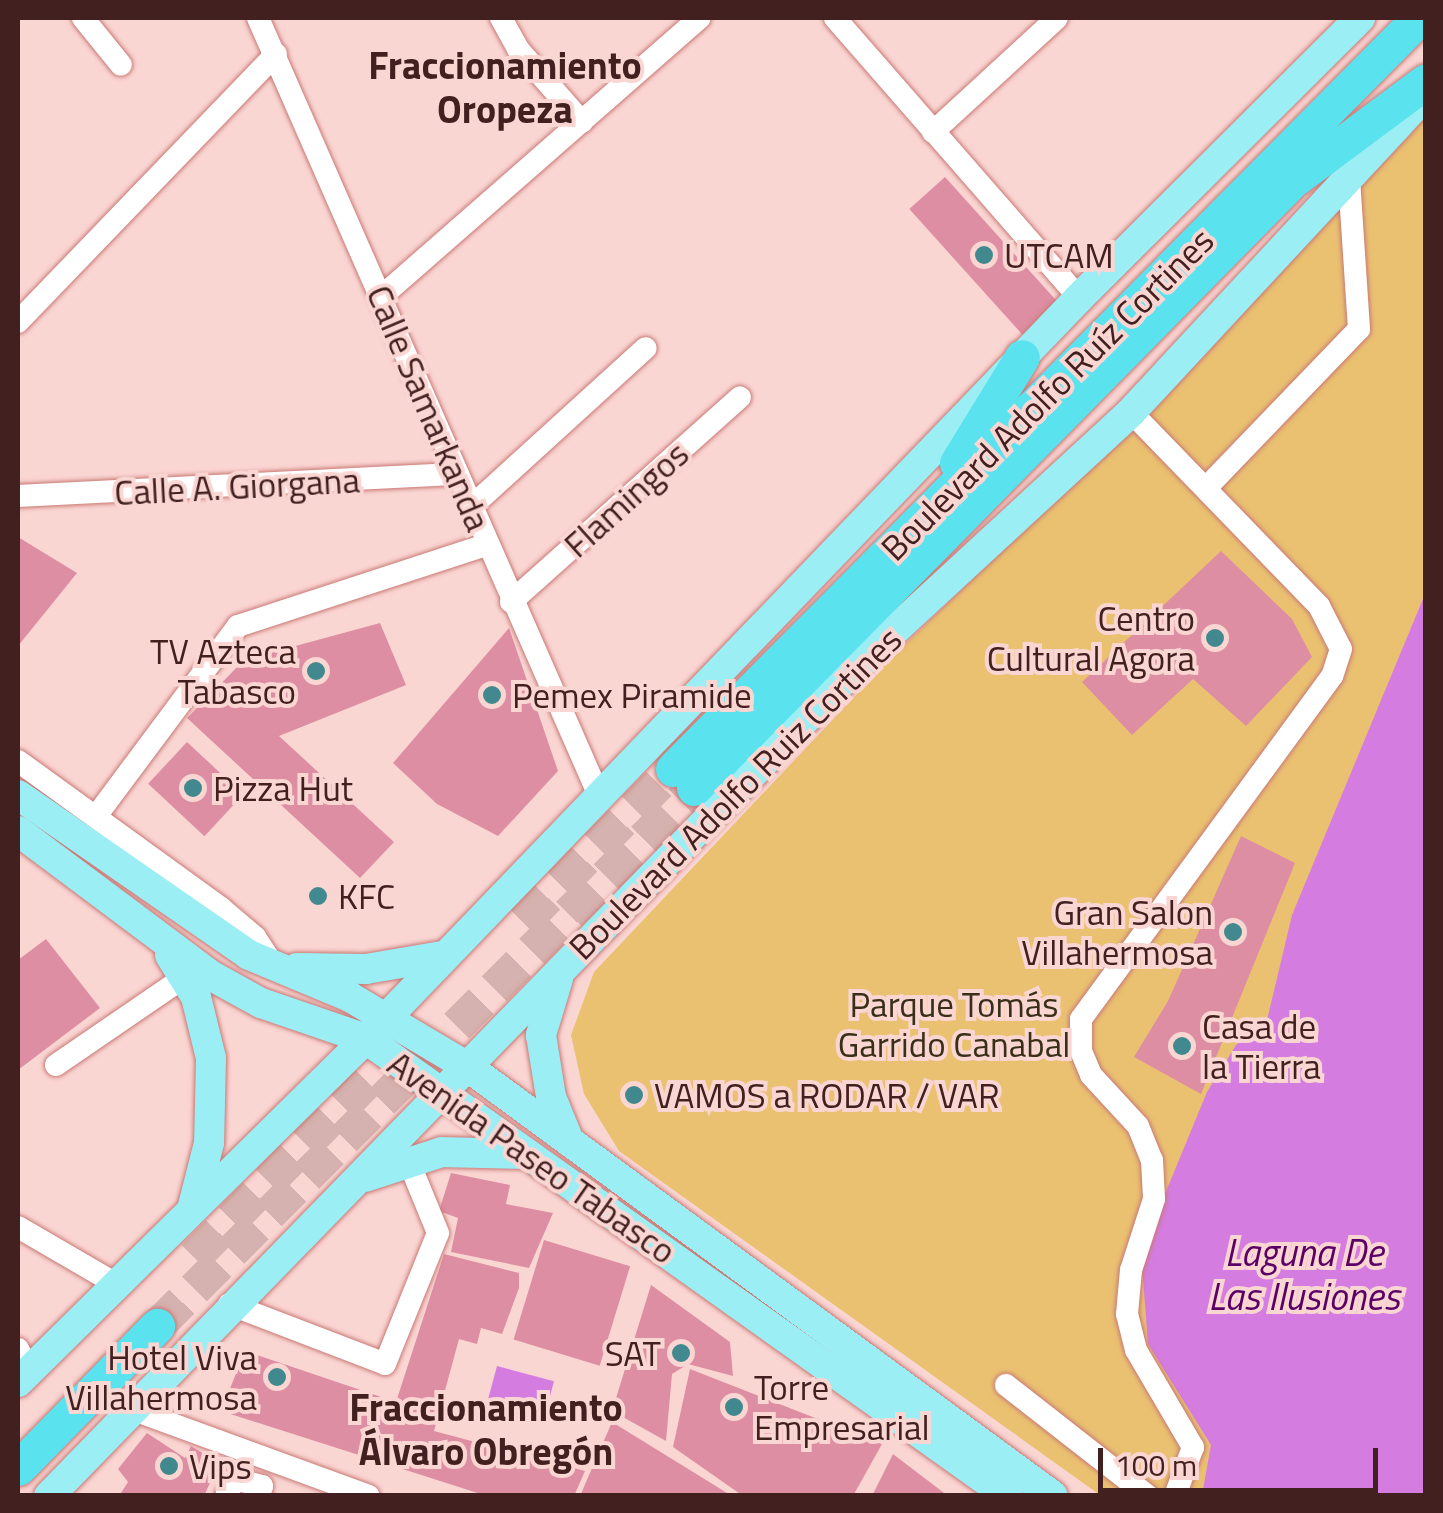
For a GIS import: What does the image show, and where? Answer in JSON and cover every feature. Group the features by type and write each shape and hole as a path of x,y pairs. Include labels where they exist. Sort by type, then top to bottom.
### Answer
{"highway":[{"name":"Boulevard Adolfo Ruíz Cortines","path":"1419,18 925,516 684,778 1426,46"},
{"path":"1296,178 1426,81"},
{"path":"925,516 1022,358"},
{"path":"18,1437 154,1314 18,1468"}],"main road":[{"path":"21,1367 116,1284 366,1040 442,956 600,798 1079,298 1360,18"},
{"name":"Boulevard Adolfo Ruiz Cortines","path":"48,1496 229,1304 443,1093 870,653 1132,412 1426,95"},
{"name":"Avenida Paseo Tabasco","path":"18,795 198,924 275,968 386,1015 468,1067 1046,1494"},
{"path":"25,840 166,948 197,977 212,1078 207,1158 191,1210"},
{"path":"275,968 366,969 442,956"},
{"path":"565,963 541,1034 556,1112 570,1144"},
{"name":"Avenida Paseo Tabasco","path":"197,977 366,1040 1008,1496"},
{"path":"348,1184 408,1160 464,1149 534,1157"}],"street":[{"path":"84,18 120,65"},
{"name":"Calle Samarkanda","path":"258,18 600,798"},
{"path":"501,18 518,49 582,122"},
{"path":"382,296 699,18"},
{"path":"835,18 1079,298"},
{"path":"933,132 1057,18"},
{"path":"18,322 276,54"},
{"path":"1207,487 1359,329 1349,180"},
{"path":"471,507 646,348"},
{"name":"Flamingos","path":"511,602 740,397"},
{"path":"1132,412 1319,606 1341,649 1332,676 1081,1019 1081,1050 1091,1075 1138,1126 1152,1160 1154,1199 1131,1270 1127,1314 1136,1350 1193,1447 1175,1496"},
{"name":"Calle A. Giorgana","path":"18,496 456,474"},
{"path":"97,816 238,626 486,545"},
{"name":"Avenida Paseo Tabasco","path":"18,761 221,908 254,937 275,968"},
{"path":"56,1065 197,977"},
{"path":"229,1304 385,1364 438,1233 408,1160"},
{"path":"18,1227 116,1284"},
{"path":"1006,1384 1148,1496"},
{"path":"130,1409 368,1496"},
{"path":"226,1496 235,1479 262,1486 260,1496"}],"green space":[{"name":"Parque Tomás Garrido Canabal","path":"1425,106 1425,684 1281,1495 1100,1495 619,1151 584,1094 571,1035 594,972 894,655 1122,435"}],"water":[{"name":"Laguna De Las Ilusiones","path":"1425,594 1425,1495 1202,1495 1211,1445 1148,1344 1141,1252 1207,1092 1236,1045 1267,1020 1292,915"},
{"path":"497,1366 554,1381 543,1423 486,1408"}],"building":[{"name":"UTCAM","path":"945,177 1058,303 1022,335 909,209"},
{"path":"18,537 77,573 18,646"},
{"name":"Centro Cultural Agora","path":"1221,551 1292,619 1312,657 1246,726 1193,679 1132,735 1082,682"},
{"path":"380,623 406,685 279,736 394,842 360,878 187,718 244,660"},
{"name":"Pemex Piramide","path":"509,628 558,771 498,836 437,804 393,763"},
{"path":"187,742 243,795 204,836 148,784"},
{"name":"Gran Salon Villahermosa","path":"1241,836 1295,863 1201,1094 1134,1057 1168,1001"},
{"path":"46,939 100,1008 18,1070 18,960"},
{"path":"451,1173 510,1185 506,1204 553,1213 529,1268 451,1252 458,1218 439,1211"},
{"path":"544,1240 630,1266 600,1366 514,1339"},
{"name":"Hotel Viva Villahermosa","path":"444,1254 519,1273 519,1288 502,1334 481,1328 477,1344 459,1339 434,1431 585,1471 574,1496 487,1496 221,1411 245,1351 396,1402"},
{"name":"SAT","path":"651,1285 730,1342 733,1376 688,1364 672,1374 666,1441 612,1411"},
{"name":"Torre Empresarial","path":"690,1369 882,1444 853,1496 743,1496 673,1447"},
{"path":"612,1422 732,1496 580,1496"},
{"name":"Vips","path":"147,1433 185,1458 191,1446 219,1463 204,1496 119,1496 128,1482 118,1469"},
{"path":"893,1454 948,1496 872,1496"}],"tunnel":[{"path":"523,922 673,769"},
{"path":"157,1326 694,788"},
{"path":"194,1257 410,1037"}],"place":[{"name":"UTCAM","path":"984,255"},
{"name":"Centro Cultural Agora","path":"1215,638"},
{"name":"TV Azteca Tabasco","path":"316,671"},
{"name":"Pemex Piramide","path":"492,695"},
{"name":"Pizza Hut","path":"193,788"},
{"name":"KFC","path":"318,896"},
{"name":"Gran Salon Villahermosa","path":"1233,932"},
{"name":"Casa de la Tierra","path":"1182,1046"},
{"name":"VAMOS a RODAR / VAR","path":"634,1095"},
{"name":"SAT","path":"681,1353"},
{"name":"Hotel Viva Villahermosa","path":"277,1377"},
{"name":"Torre Empresarial","path":"734,1407"},
{"name":"Vips","path":"169,1466"}],"district":[{"name":"Fraccionamiento Oropeza","path":"505,88"},
{"name":"Fraccionamiento Álvaro Obregón","path":"486,1430"}]}
